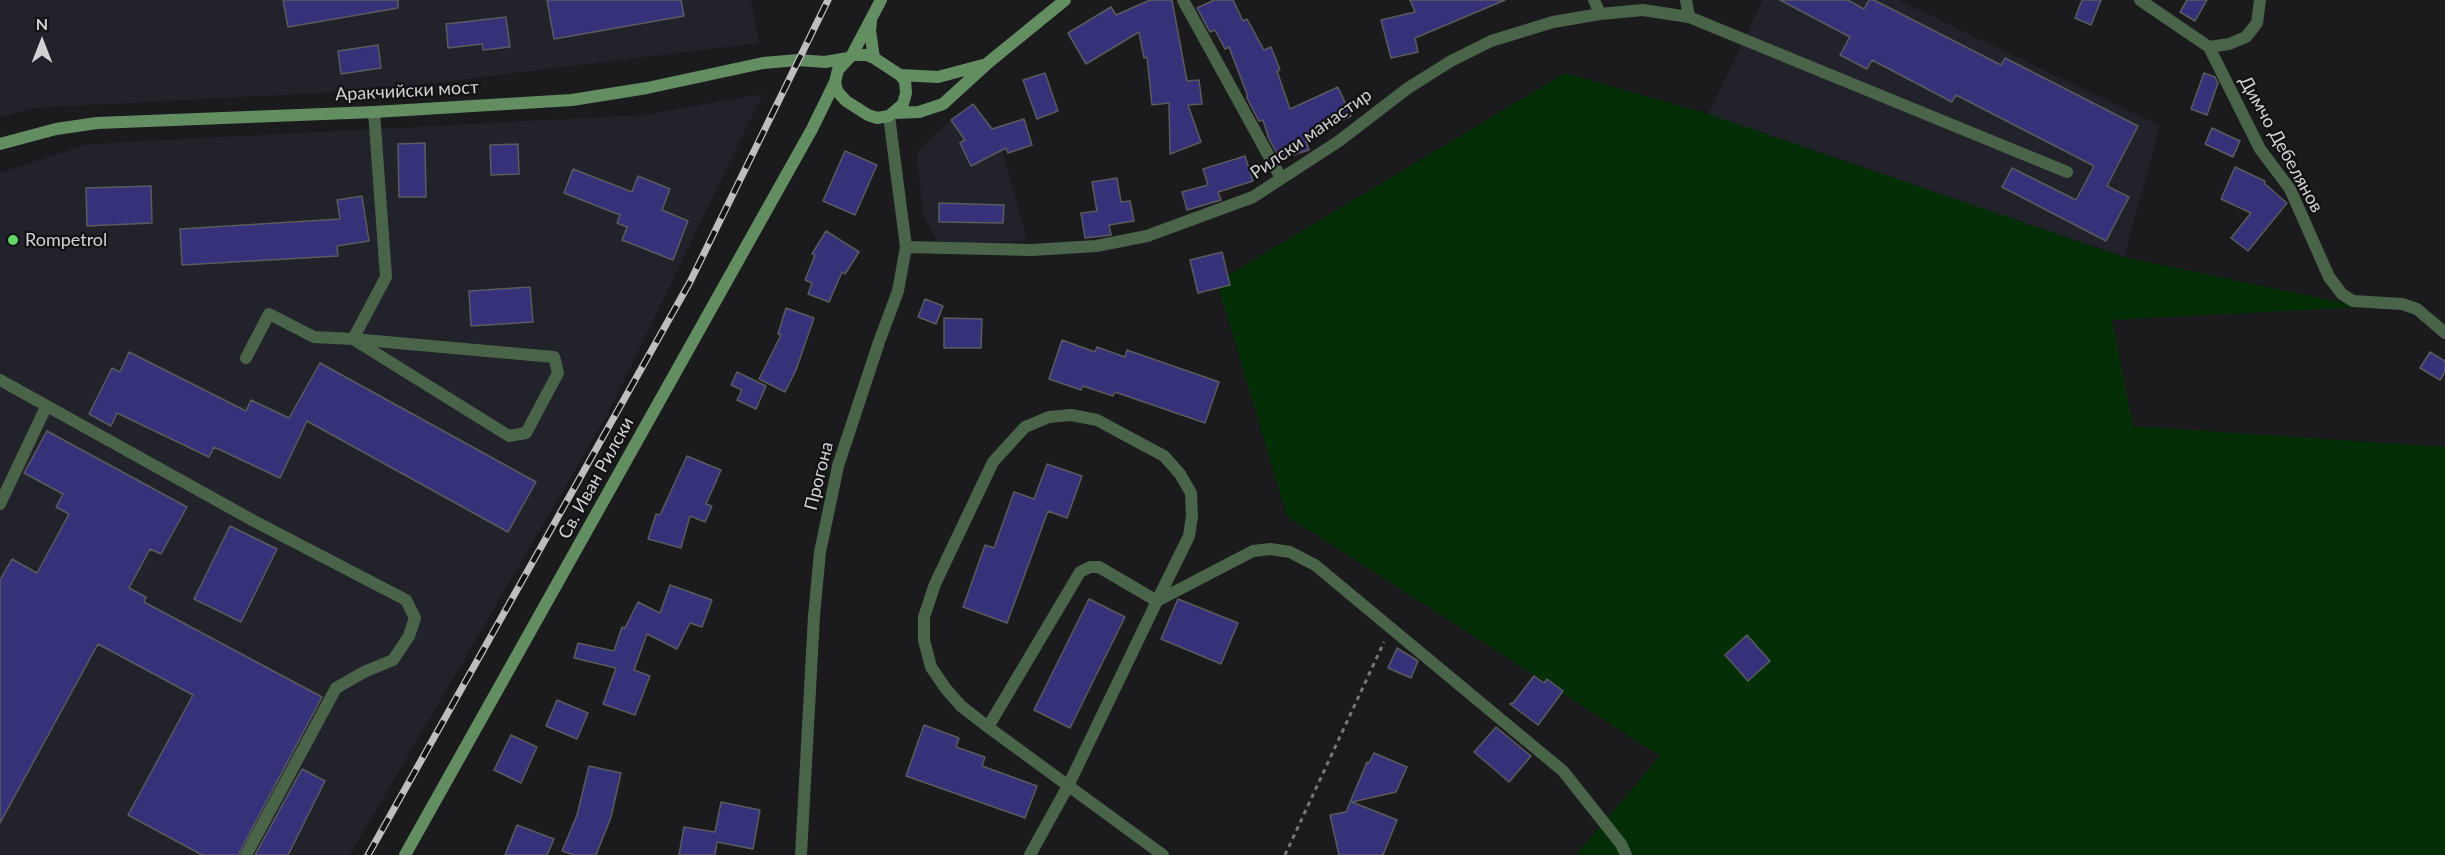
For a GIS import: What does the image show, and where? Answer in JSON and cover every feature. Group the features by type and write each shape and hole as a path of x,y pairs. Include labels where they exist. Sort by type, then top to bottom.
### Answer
{"street":[{"path":"835,79 840,65 850,56 881,0"},
{"path":"815,62 829,69 835,79 837,91 846,101 868,115 878,118 891,114 919,112 943,104 989,62 1065,0"},
{"path":"1183,0 1281,178"},
{"path":"1594,0 1600,14"},
{"path":"1686,0 1689,17"},
{"name":"Димчо Дебелянов","path":"2140,0 2209,47 2260,149 2290,189 2329,277 2342,294 2353,301 2402,304 2416,309 2445,333"},
{"path":"2209,47 2229,44 2246,37 2257,23 2260,0"},
{"name":"Рилски манастир","path":"906,247 1032,250 1096,246 1147,236 1253,197 1339,141 1408,88 1451,61 1491,41 1553,22 1643,10 1689,17 2067,172"},
{"path":"872,16 870,31 874,58"},
{"path":"850,56 867,55 874,58 900,75 905,81 905,98 891,114"},
{"name":"Аракчийски мост","path":"0,144 56,129 97,123 374,112 572,100 647,88 762,63 798,60 815,62 850,56"},
{"path":"900,75 938,77 967,71 989,62"},
{"name":"Св. Иван Рилски","path":"405,855 818,118 835,79"},
{"name":"Св. Иван Рилски","path":"818,118 828,109 846,101"},
{"path":"353,339 386,277 374,112"},
{"name":"Прогона","path":"801,855 814,616 820,552 838,466 898,291 906,247 891,114"},
{"path":"246,358 269,314 314,337 353,339 554,357 558,373 526,433 509,436 353,339"},
{"path":"0,380 254,521 406,600 415,618 409,636 393,660 364,672 336,688 246,855"},
{"path":"0,504 46,407"},
{"path":"1030,855 1068,786 1189,536 1192,516 1191,493 1180,474 1164,456 1097,420 1071,415 1048,417 1025,428 993,462 935,584 924,617 924,640 931,667 961,706 988,727 1068,786 1163,855"},
{"path":"1157,601 1253,551 1270,549 1290,552 1315,565 1563,771 1621,844 1626,855"},
{"path":"988,727 1080,572 1090,567 1099,567 1157,601"}],"path":[{"path":"1285,855 1391,628"}],"shaded area":[{"path":"0,0 751,0 759,43 377,90 33,108 0,117"},
{"path":"1763,0 1898,0 2160,126 2124,257 1708,114"},
{"path":"763,94 606,417 350,855 0,855 0,173 88,144 643,115"},
{"path":"973,104 986,121 1003,152 1027,241 939,245 923,215 917,152 950,120"}],"green space":[{"path":"1565,73 1708,114 2124,257 2363,307 2112,320 2133,426 2445,447 2445,855 1576,855 1660,756 1287,516 1217,282"}],"building":[{"path":"283,0 398,0 398,8 288,27"},
{"path":"547,0 681,0 684,16 554,39"},
{"path":"1150,0 1172,0 1187,81 1199,80 1202,104 1188,105 1201,142 1170,154 1169,103 1152,105 1147,57 1144,58 1139,32 1086,64 1068,33 1111,7 1116,15"},
{"path":"1214,0 1233,0 1243,21 1247,19 1264,50 1271,47 1280,70 1277,71 1290,109 1338,87 1351,116 1305,138 1309,150 1280,159 1269,139 1263,120 1259,121 1247,98 1229,47 1225,49 1215,30 1210,32 1197,8"},
{"path":"1410,0 1505,0 1415,38 1418,52 1391,58 1381,20 1415,12"},
{"path":"1780,0 1848,0 1864,9 1869,0 1874,0 2001,65 2005,58 2138,126 2107,186 2129,197 2106,241 2002,187 2012,168 2076,200 2094,166 1956,95 1952,102 1872,60 1867,69 1840,55 1850,37"},
{"path":"2082,0 2101,0 2091,25 2075,18"},
{"path":"2187,0 2207,0 2195,21 2180,12"},
{"path":"506,17 510,47 483,50 482,44 448,48 446,24"},
{"path":"378,45 381,68 341,74 338,51"},
{"path":"1045,73 1058,111 1037,119 1023,80"},
{"path":"2204,73 2215,77 2218,83 2207,115 2191,109"},
{"path":"973,104 992,129 1024,119 1032,145 1008,153 1006,148 971,166 960,143 965,140 951,120"},
{"path":"2212,128 2240,141 2233,157 2205,144"},
{"path":"425,143 426,197 399,197 398,144"},
{"path":"518,144 519,174 491,175 490,145"},
{"path":"845,151 877,165 855,215 823,201"},
{"path":"1245,156 1253,181 1218,192 1221,200 1187,210 1182,192 1208,185 1203,169"},
{"path":"2235,167 2265,181 2264,183 2287,203 2248,251 2231,238 2251,213 2221,199"},
{"path":"573,169 632,192 638,176 670,189 662,210 688,221 673,260 622,240 627,227 617,223 620,215 564,193"},
{"path":"1117,178 1121,202 1130,201 1134,221 1109,225 1111,235 1085,238 1081,213 1097,211 1092,182"},
{"path":"151,186 152,223 87,226 86,188"},
{"path":"362,196 369,241 337,246 338,256 182,265 180,229 340,219 337,200"},
{"path":"939,203 1004,205 1003,223 939,222"},
{"path":"826,231 859,252 845,274 842,272 829,302 808,294 812,283 805,280 815,255 812,254"},
{"path":"1222,252 1230,285 1198,293 1190,260"},
{"path":"530,287 533,322 471,326 469,291"},
{"path":"925,299 943,306 936,324 918,317"},
{"path":"786,308 814,318 796,370 785,392 759,379 781,335 778,334"},
{"path":"944,318 982,319 981,348 944,348"},
{"path":"1062,340 1095,352 1097,347 1125,357 1127,350 1219,382 1205,423 1115,392 1113,396 1083,386 1081,390 1049,379"},
{"path":"129,352 246,411 251,400 289,418 320,363 536,482 508,532 307,421 280,478 214,447 209,457 117,413 111,426 89,414 112,368 120,372"},
{"path":"2430,352 2445,361 2445,372 2440,380 2420,368"},
{"path":"737,372 766,386 756,409 737,400 742,390 731,385"},
{"path":"47,431 187,507 161,554 150,549 129,588 146,597 144,602 322,697 238,855 202,855 128,815 193,695 98,644 0,823 0,580 12,559 37,573 69,514 56,507 63,494 24,473"},
{"path":"687,456 721,470 706,504 712,506 705,522 690,516 681,548 648,539 656,514 660,515"},
{"path":"1047,464 1082,476 1067,518 1048,511 1007,623 963,607 985,545 994,548 1014,492 1034,499"},
{"path":"230,526 277,549 241,622 194,599"},
{"path":"670,585 712,600 702,627 690,623 677,649 647,634 634,670 650,676 635,715 603,704 616,668 574,658 578,643 614,651 622,627 625,628 638,602 660,613"},
{"path":"1089,599 1125,617 1070,728 1034,710"},
{"path":"1178,599 1238,623 1221,664 1161,639"},
{"path":"1747,635 1770,661 1748,681 1725,655"},
{"path":"1397,648 1418,661 1411,678 1388,668"},
{"path":"1534,676 1544,683 1547,679 1563,691 1538,725 1510,704"},
{"path":"557,700 588,713 577,739 546,726"},
{"path":"924,725 959,738 956,747 985,757 982,766 1037,786 1025,818 906,776"},
{"path":"1496,727 1531,756 1509,782 1474,752"},
{"path":"511,735 537,747 521,783 494,770"},
{"path":"1374,753 1407,767 1396,792 1352,802 1397,820 1383,855 1339,855 1330,815 1346,812 1367,762 1369,763"},
{"path":"589,766 621,773 611,817 596,855 574,855 562,851 577,815"},
{"path":"302,769 325,781 288,855 255,855"},
{"path":"721,802 760,810 753,849 717,842 715,855 679,855 684,827 715,832"},
{"path":"517,825 554,839 547,855 505,855"}],"railway":[{"path":"368,855 690,282 828,0"}],"place":[{"name":"Rompetrol","path":"13,240"}]}
